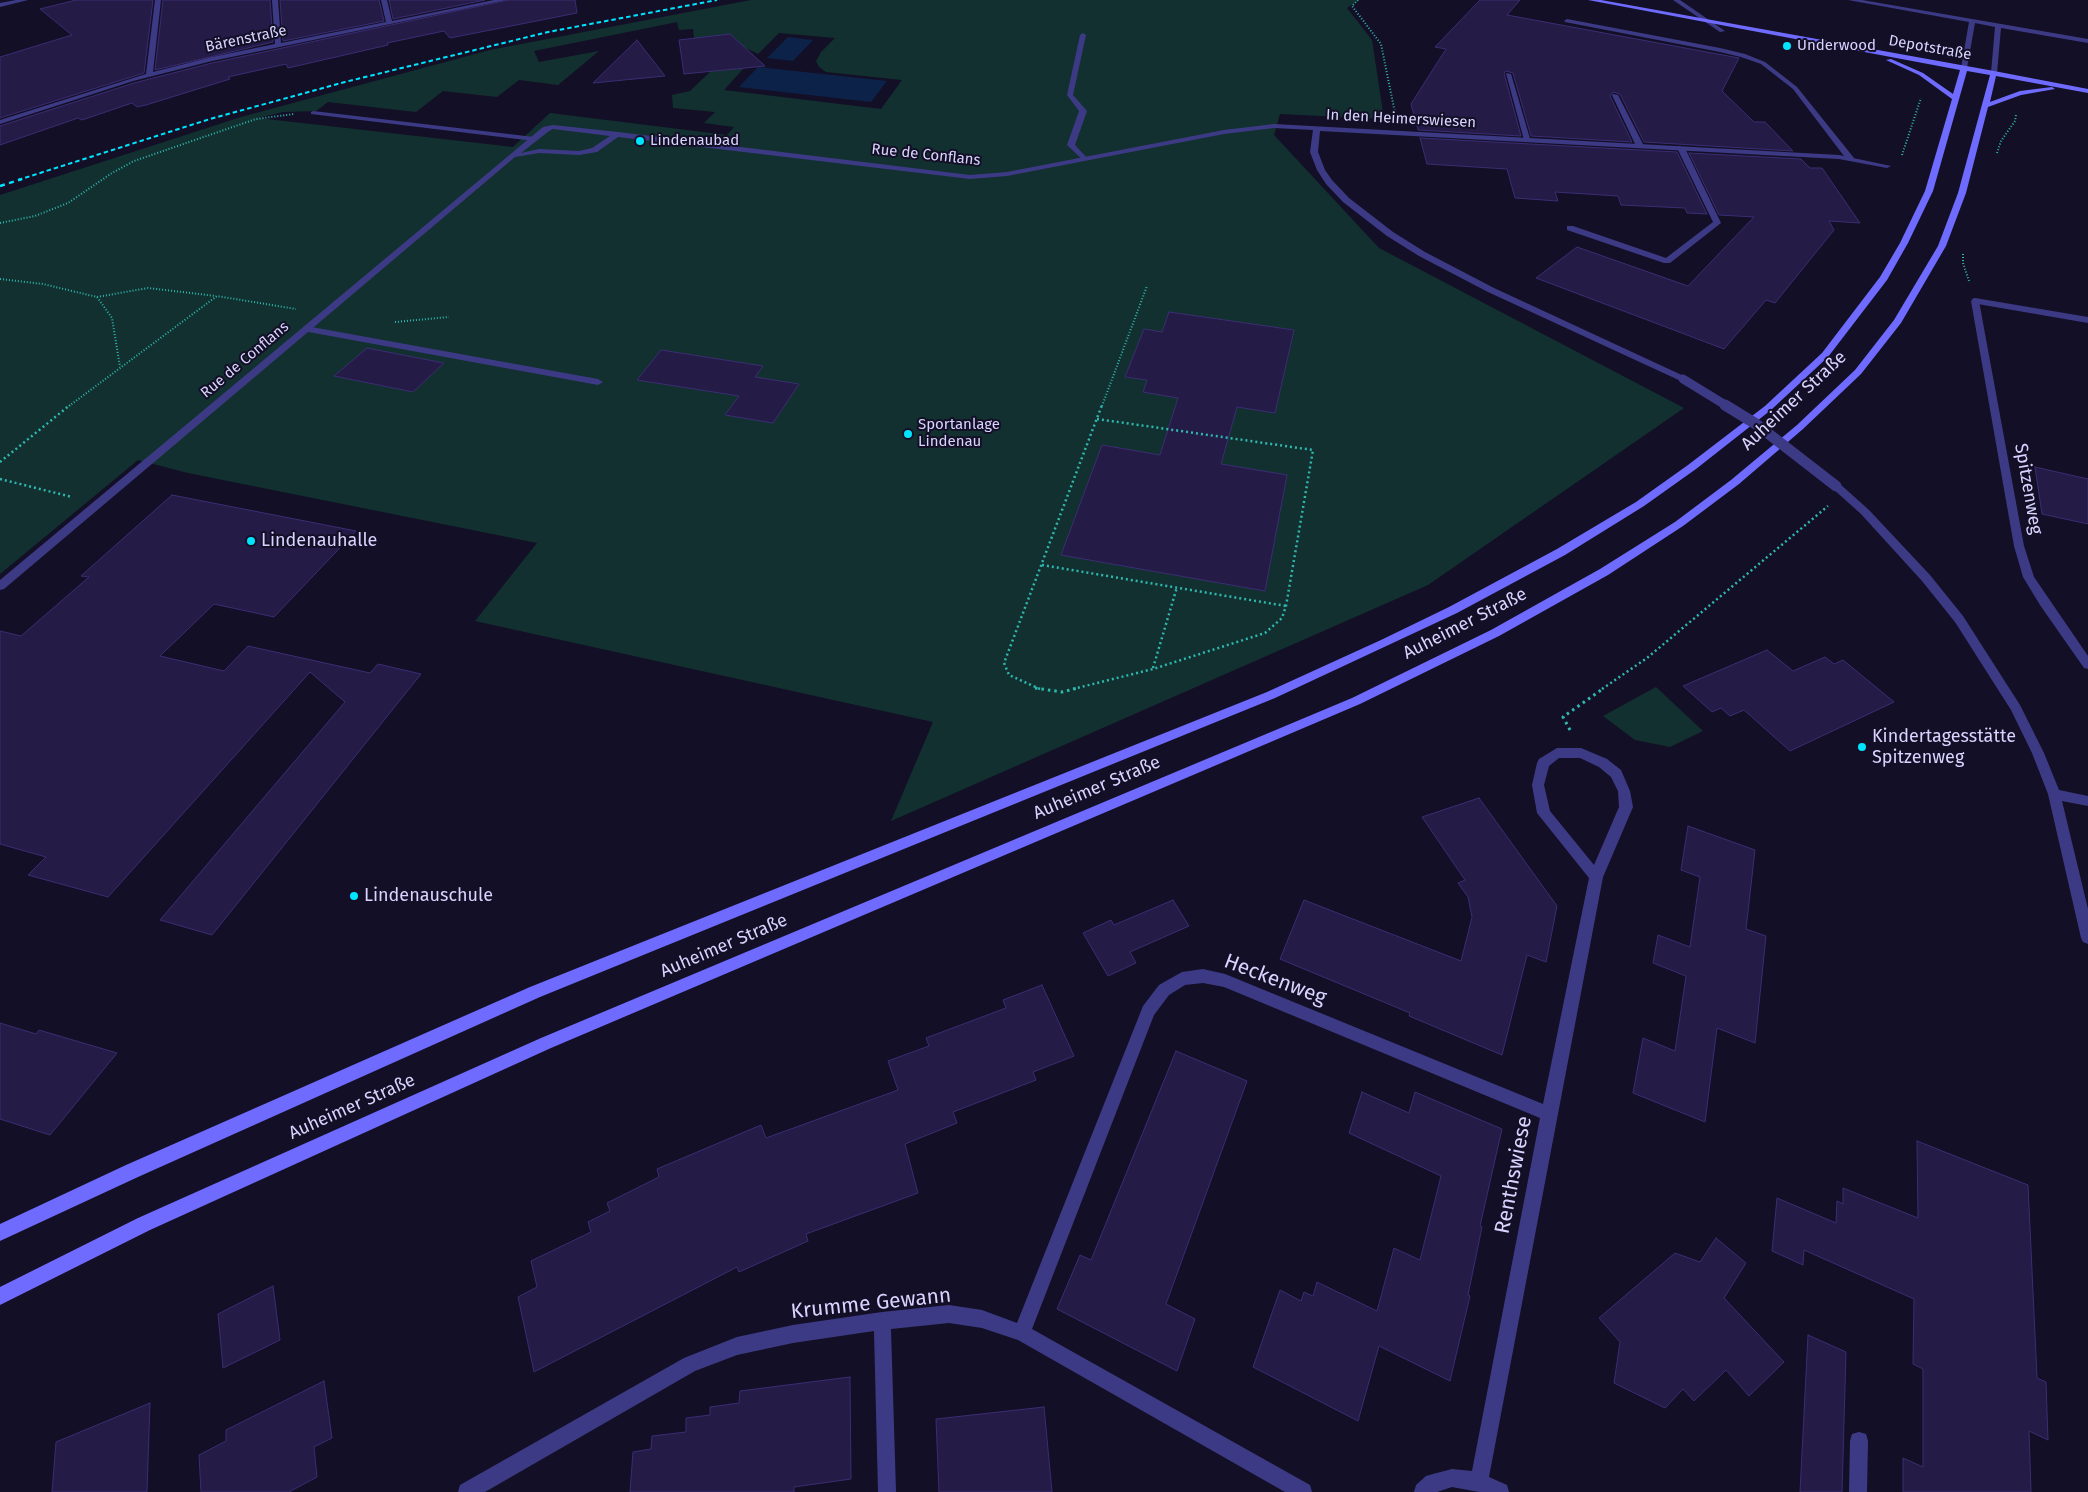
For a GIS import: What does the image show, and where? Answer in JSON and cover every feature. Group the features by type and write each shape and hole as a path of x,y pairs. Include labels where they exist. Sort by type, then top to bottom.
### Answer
{"main road":[{"name":"Depotstraße","path":"1591,0 2088,91"},
{"path":"1866,50 1921,74 1955,98"},
{"name":"Auheimer Straße","path":"0,1233 132,1171 535,992 1270,695 1385,643 1477,598 1562,552 1640,504 1692,467 1768,408 1825,355 1884,278 1904,243 1929,191 1964,68"},
{"name":"Auheimer Straße","path":"0,1296 144,1224 546,1042 1356,701 1495,633 1604,572 1679,524 1735,482 1800,427 1858,372 1898,321 1942,246 1962,193 1994,73"},
{"path":"1987,105 2020,93 2072,88"}],"street":[{"path":"0,5 25,0"},
{"path":"149,75 158,0"},
{"path":"275,0 278,45"},
{"path":"384,0 389,22"},
{"name":"Bärenstraße","path":"0,122 149,75 278,45 500,0"},
{"path":"1676,0 1722,31"},
{"path":"1851,0 2088,41"},
{"path":"1567,21 1720,50 1743,55 1763,63 1795,88 1850,158"},
{"path":"1964,68 1972,21"},
{"path":"1994,73 1998,26"},
{"path":"1084,35 1070,95 1083,111 1071,145 1084,159"},
{"path":"1508,74 1528,140"},
{"path":"1615,95 1640,146"},
{"path":"313,113 534,139"},
{"name":"Rue de Conflans","path":"0,586 510,158 553,126 970,177 1008,174 1247,128 1274,126 1317,128"},
{"name":"In den Heimerswiesen","path":"1840,490 1756,424 1683,379 1483,286 1422,254 1390,234 1346,200 1329,182 1321,170 1314,152 1317,128 1850,158 1887,166"},
{"name":"Rue de Conflans","path":"510,158 539,151 579,153 594,150 618,134"},
{"path":"1570,228 1667,261 1717,223 1681,148"},
{"name":"Spitzenweg","path":"2088,320 1975,301 2019,546 2028,577 2088,666"},
{"path":"306,329 598,382"},
{"path":"1840,490 1890,537 1926,578 1958,619 2016,708 2038,753 2054,794 2088,938"},
{"name":"Renthswiese","path":"1479,1482 1596,877 1626,807 1624,790 1616,774 1603,763 1581,753 1557,753 1543,763 1538,785 1544,813 1596,877"},
{"path":"2054,794 2088,801"},
{"name":"Heckenweg","path":"1022,1333 1148,1010 1164,990 1182,980 1202,976 1225,981 1549,1114"},
{"name":"Krumme Gewann","path":"467,1492 690,1364 737,1346 794,1334 882,1321 949,1314 982,1319 1022,1333 1303,1492"},
{"path":"882,1321 887,1492"},
{"path":"1858,1492 1859,1441"},
{"path":"1423,1492 1433,1483 1452,1478 1479,1482 1500,1492"}],"path":[{"path":"1358,0 1352,6 1381,44 1399,133"},
{"path":"1887,166 1903,155 1924,90"},
{"path":"0,223 35,216 68,203 112,173 149,156 256,118 282,114 313,113"},
{"path":"0,279 43,284 97,297 148,288 217,296 324,314"},
{"path":"1097,419 1313,450 1286,606 1282,618 1265,633 1153,669 1062,692 1037,690 1009,675 1004,663 1147,286"},
{"path":"0,462 51,419 217,296"},
{"path":"97,297 112,318 120,367"},
{"path":"0,479 98,504"},
{"path":"1581,753 1563,717 1647,658 1840,490"},
{"path":"1042,565 1286,606"},
{"path":"1153,669 1177,587"}],"green space":[{"name":"Sportanlage Lindenau","path":"751,0 1359,0 1347,8 1372,40 1384,119 1280,114 1274,135 1379,248 1684,408 1428,585 891,821 933,722 475,621 537,543 188,473 138,460 0,574 0,195 241,117 490,50","holes":["677,22 679,30 693,29 694,38 730,40 758,54 779,33 835,38 821,52 816,61 819,67 826,72 902,80 881,109 724,90 744,68 711,71 690,91 672,95 673,108 715,112 704,123 734,127 727,135 550,113 513,147 258,118 283,112 316,111 328,102 416,112 443,91 497,97 519,80 558,85 599,51 539,62 534,51"]},
{"path":"1656,687 1703,731 1670,747 1635,740 1603,716"}],"water":[{"path":"788,37 813,40 793,61 767,58"},
{"path":"758,67 887,81 871,102 739,87"}],"building":[{"path":"76,0 153,0 144,73 0,118 0,57 72,35 40,9"},
{"path":"163,0 270,0 273,42 155,70"},
{"path":"280,0 379,0 384,21 283,41"},
{"path":"389,0 485,0 393,19"},
{"path":"508,0 575,0 577,13 450,38 444,31 288,68 286,64 228,77 230,79 146,105 137,107 132,103 82,120 78,118 0,145 0,126 134,83 212,63"},
{"path":"1480,0 1520,0 1507,15 1739,58 1722,91 1754,122 1765,122 1793,151 1644,142 1620,94 1613,92 1610,96 1632,142 1531,136 1513,73 1506,71 1504,73 1521,136 1418,130 1411,104 1446,49 1435,47"},
{"path":"730,34 765,66 684,74 679,40"},
{"path":"637,40 665,76 593,83"},
{"path":"1420,138 1677,152 1707,214 1687,213 1685,208 1621,205 1618,196 1555,192 1558,201 1515,198 1507,169 1427,164"},
{"path":"1689,153 1801,159 1810,168 1822,168 1860,223 1829,221 1834,230 1775,303 1766,300 1724,349 1536,278 1577,247 1688,286 1754,217 1719,215"},
{"path":"1169,312 1294,330 1275,413 1237,407 1221,464 1287,475 1265,591 1061,555 1102,445 1160,455 1178,398 1143,392 1147,380 1125,377 1144,329 1162,332"},
{"path":"367,348 444,363 413,392 334,376"},
{"path":"661,350 763,366 755,377 799,384 773,423 725,415 739,396 637,380"},
{"path":"2035,467 2088,479 2088,524 2042,514"},
{"path":"172,495 356,531 274,617 214,604 160,656 224,671 248,646 370,673 378,664 421,674 212,935 160,920 345,702 310,672 108,897 28,875 46,857 0,844 0,631 21,636 89,577 81,576"},
{"path":"1767,650 1793,671 1825,657 1834,664 1843,660 1894,702 1790,751 1744,710 1730,716 1721,708 1712,712 1683,686"},
{"path":"1479,798 1557,906 1546,962 1527,955 1502,1055 1409,1016 1410,1013 1280,959 1304,900 1461,961 1472,917 1468,897 1458,883 1465,880 1422,817"},
{"path":"1688,826 1755,850 1746,929 1766,936 1755,1043 1717,1028 1705,1122 1633,1093 1643,1038 1675,1051 1686,976 1653,963 1658,935 1690,947 1700,877 1681,870"},
{"path":"1173,900 1189,926 1130,952 1136,963 1108,976 1083,933 1111,920 1114,925"},
{"path":"1042,985 1074,1056 1033,1072 1036,1080 953,1112 957,1123 905,1144 918,1193 806,1234 808,1241 739,1272 737,1267 534,1372 518,1297 537,1287 531,1261 591,1232 588,1222 610,1211 607,1203 659,1177 657,1169 761,1125 766,1138 898,1090 888,1061 929,1046 926,1038 1006,1008 1003,1000"},
{"path":"0,1023 36,1034 39,1030 117,1053 50,1135 0,1119"},
{"path":"1176,1051 1247,1081 1166,1304 1195,1319 1177,1371 1057,1309 1080,1255 1091,1260"},
{"path":"1362,1092 1409,1113 1415,1092 1502,1129 1480,1226 1482,1227 1468,1295 1470,1296 1450,1381 1379,1346 1358,1421 1253,1367 1280,1290 1301,1301 1304,1292 1313,1296 1317,1282 1377,1311 1394,1248 1420,1260 1441,1176 1349,1133"},
{"path":"1917,1141 2028,1185 2037,1378 2046,1382 2048,1440 2029,1431 2031,1492 1903,1492 1903,1458 1923,1467 1923,1369 1913,1364 1914,1299 1804,1250 1803,1265 1772,1251 1777,1198 1836,1223 1837,1201 1843,1204 1843,1188 1918,1218"},
{"path":"1716,1238 1746,1263 1724,1298 1784,1362 1749,1396 1726,1370 1694,1401 1683,1389 1665,1408 1614,1383 1620,1342 1599,1318 1675,1253 1700,1262"},
{"path":"273,1286 280,1340 223,1368 218,1314"},
{"path":"1808,1335 1846,1352 1842,1492 1800,1492"},
{"path":"850,1377 851,1479 794,1487 794,1492 630,1492 633,1452 651,1449 652,1436 686,1432 686,1418 710,1415 710,1407 739,1403 740,1391"},
{"path":"324,1381 332,1438 314,1447 317,1477 289,1492 201,1492 199,1455 226,1441 226,1430"},
{"path":"150,1403 147,1492 52,1492 56,1442"},
{"path":"1044,1407 1052,1492 939,1492 936,1419"}],"railway":[{"path":"18,180 210,119 345,82 548,32 717,0"},
{"path":"0,186 22,179"}],"place":[{"name":"Underwood","path":"1787,46"},
{"name":"Lindenaubad","path":"640,141"},
{"name":"Sportanlage Lindenau","path":"908,434"},
{"name":"Lindenauhalle","path":"251,541"},
{"name":"Kindertagesstätte Spitzenweg","path":"1862,747"},
{"name":"Lindenauschule","path":"354,896"}]}
